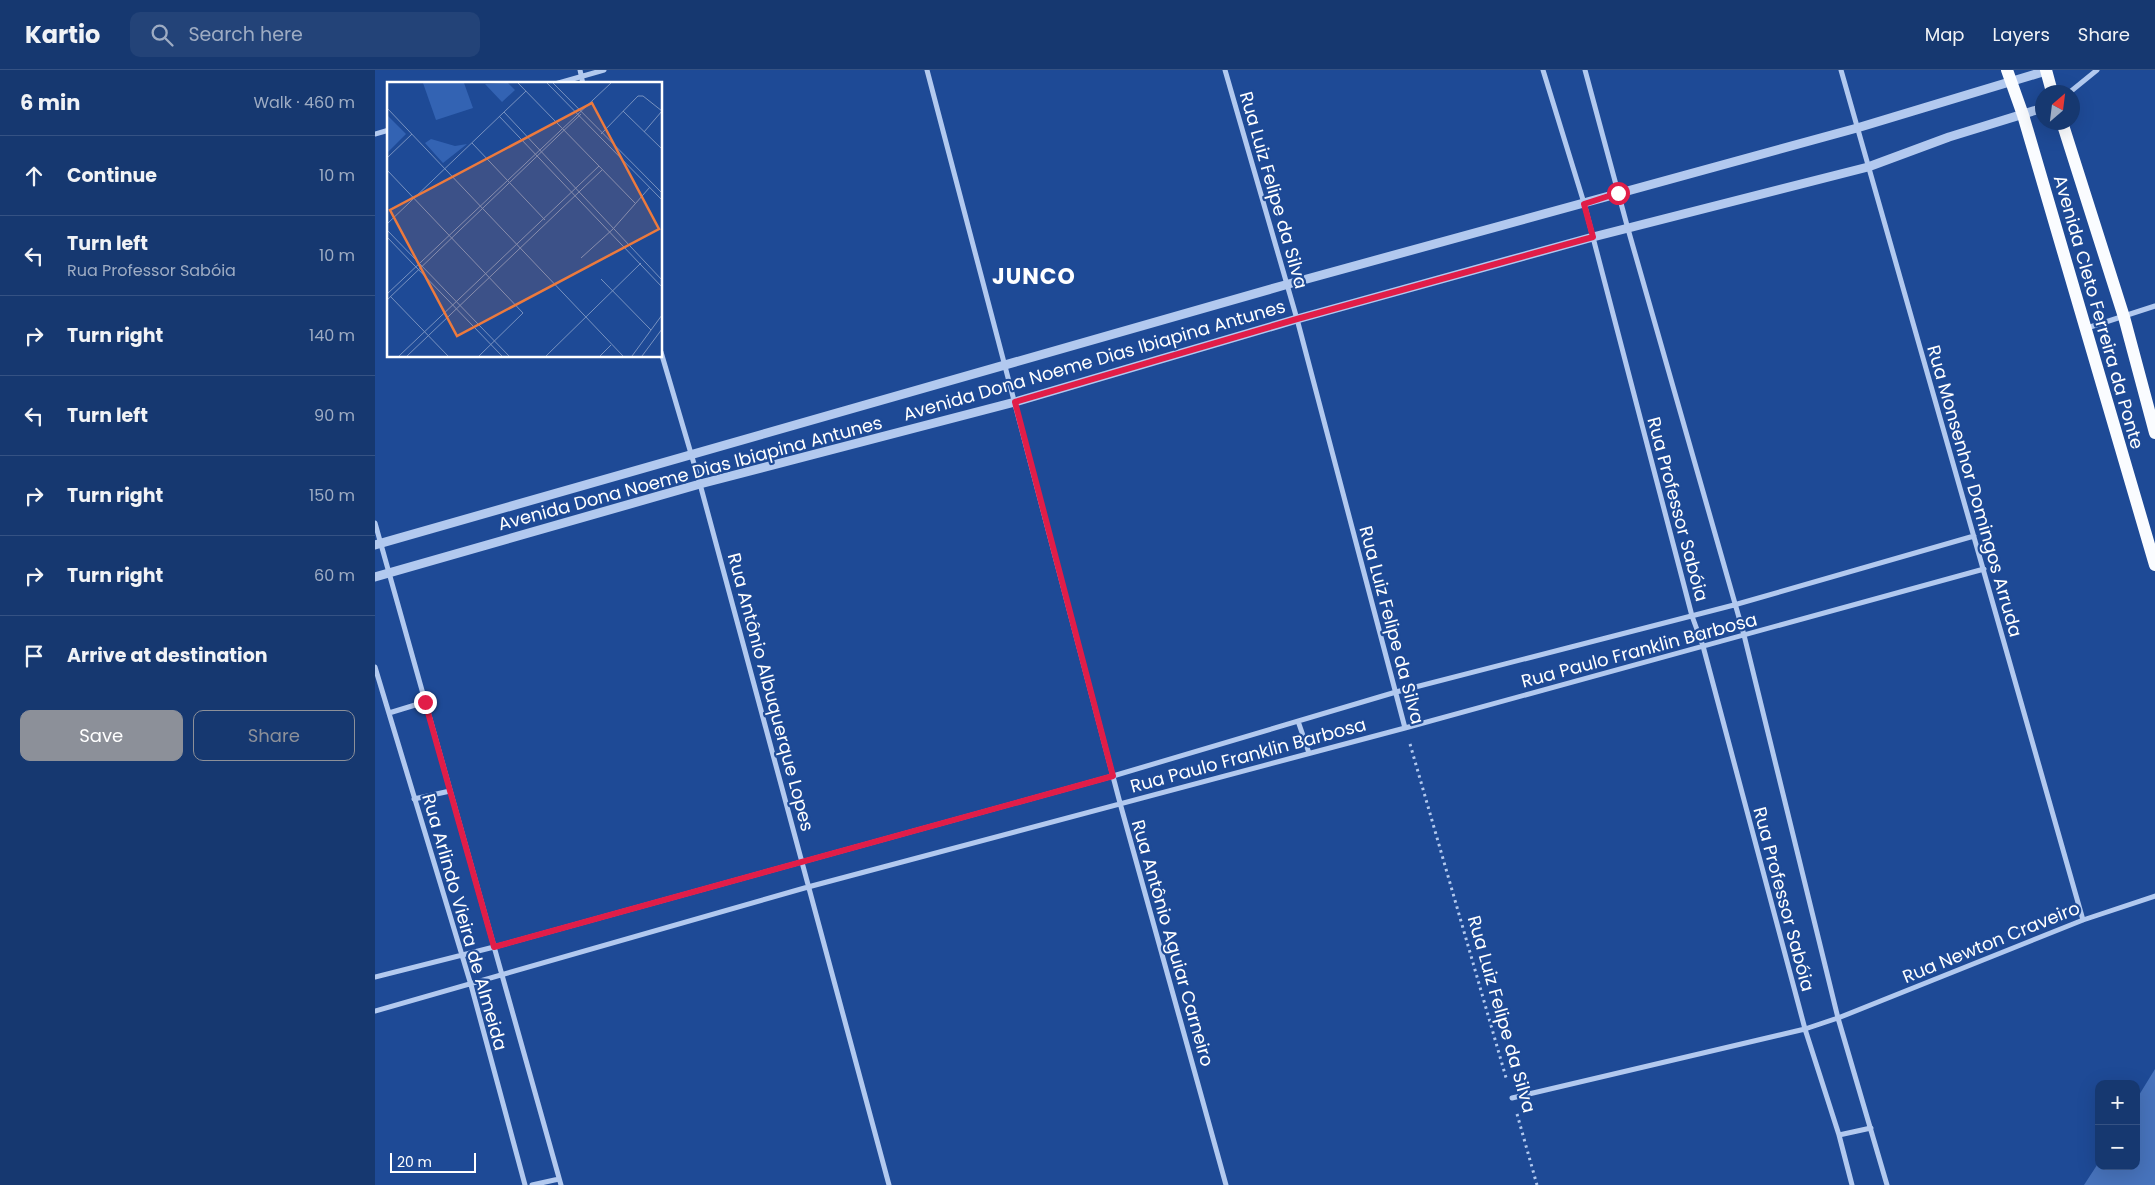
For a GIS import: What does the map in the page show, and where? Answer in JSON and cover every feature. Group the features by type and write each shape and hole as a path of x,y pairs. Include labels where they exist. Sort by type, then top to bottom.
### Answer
{"main road":[{"path":"2047,70 2050,85"},
{"name":"Avenida Cleto Ferreira da Ponte","path":"2009,76 2023,114 2155,565"},
{"name":"Avenida Cleto Ferreira da Ponte","path":"2065,130 2124,317 2155,434"}],"street":[{"path":"579,70 582,82"},
{"path":"562,82 604,70"},
{"name":"Rua Antônio Aguiar Carneiro","path":"927,70 1120,803 1226,1185"},
{"name":"Rua Luiz Felipe da Silva","path":"1225,70 1285,285 1297,319 1405,728"},
{"name":"Rua Professor Sabóia","path":"1543,70 1584,204 1805,1028 1853,1185"},
{"name":"Rua Professor Sabóia","path":"1585,70 1628,229 1735,605 1838,1018 1887,1185"},
{"name":"Rua Monsenhor Domingos Arruda","path":"1841,70 2083,920"},
{"name":"Avenida Dona Noeme Dias Ibiapina Antunes","path":"378,544 1285,285 1857,128 2009,76 2047,70"},
{"path":"2079,85 2097,70"},
{"name":"Avenida Dona Noeme Dias Ibiapina Antunes","path":"375,577 700,484 1015,402 1297,319 1593,237 1868,167 1949,137 2035,110"},
{"path":"2086,328 2155,306"},
{"name":"Rua Antônio Albuquerque Lopes","path":"663,358 700,484 889,1185"},
{"name":"Rua Arlindo Vieira de Almeida","path":"375,523 378,544 389,574 561,1185"},
{"name":"Rua Paulo Franklin Barbosa","path":"375,978 461,954 494,947 1113,776 1396,692 1735,605 1974,536"},
{"name":"Rua Paulo Franklin Barbosa","path":"375,1011 808,887 1309,754 1984,569"},
{"name":"Rua Arlindo Vieira de Almeida","path":"375,667 471,985 525,1185"},
{"path":"389,713 425,702"},
{"path":"1298,721 1309,754"},
{"path":"414,799 450,791"},
{"name":"Rua Newton Craveiro","path":"1805,1028 1838,1018 2083,920 2155,896"},
{"path":"1512,1098 1805,1028"},
{"path":"1839,1135 1871,1128"},
{"path":"532,1185 559,1179"}],"path":[{"name":"Rua Luiz Felipe da Silva","path":"1405,728 1537,1185"}],"building":[{"path":"2155,1069 2155,1185 2084,1185 2095,1168 2095,1170 2140,1170 2140,1093"}],"district":[{"name":"JUNCO","path":"1034,276"}],"route":[{"path":"425,702 494,947 1113,776 1015,402 1297,319 1593,237 1584,204 1618,193"}]}
